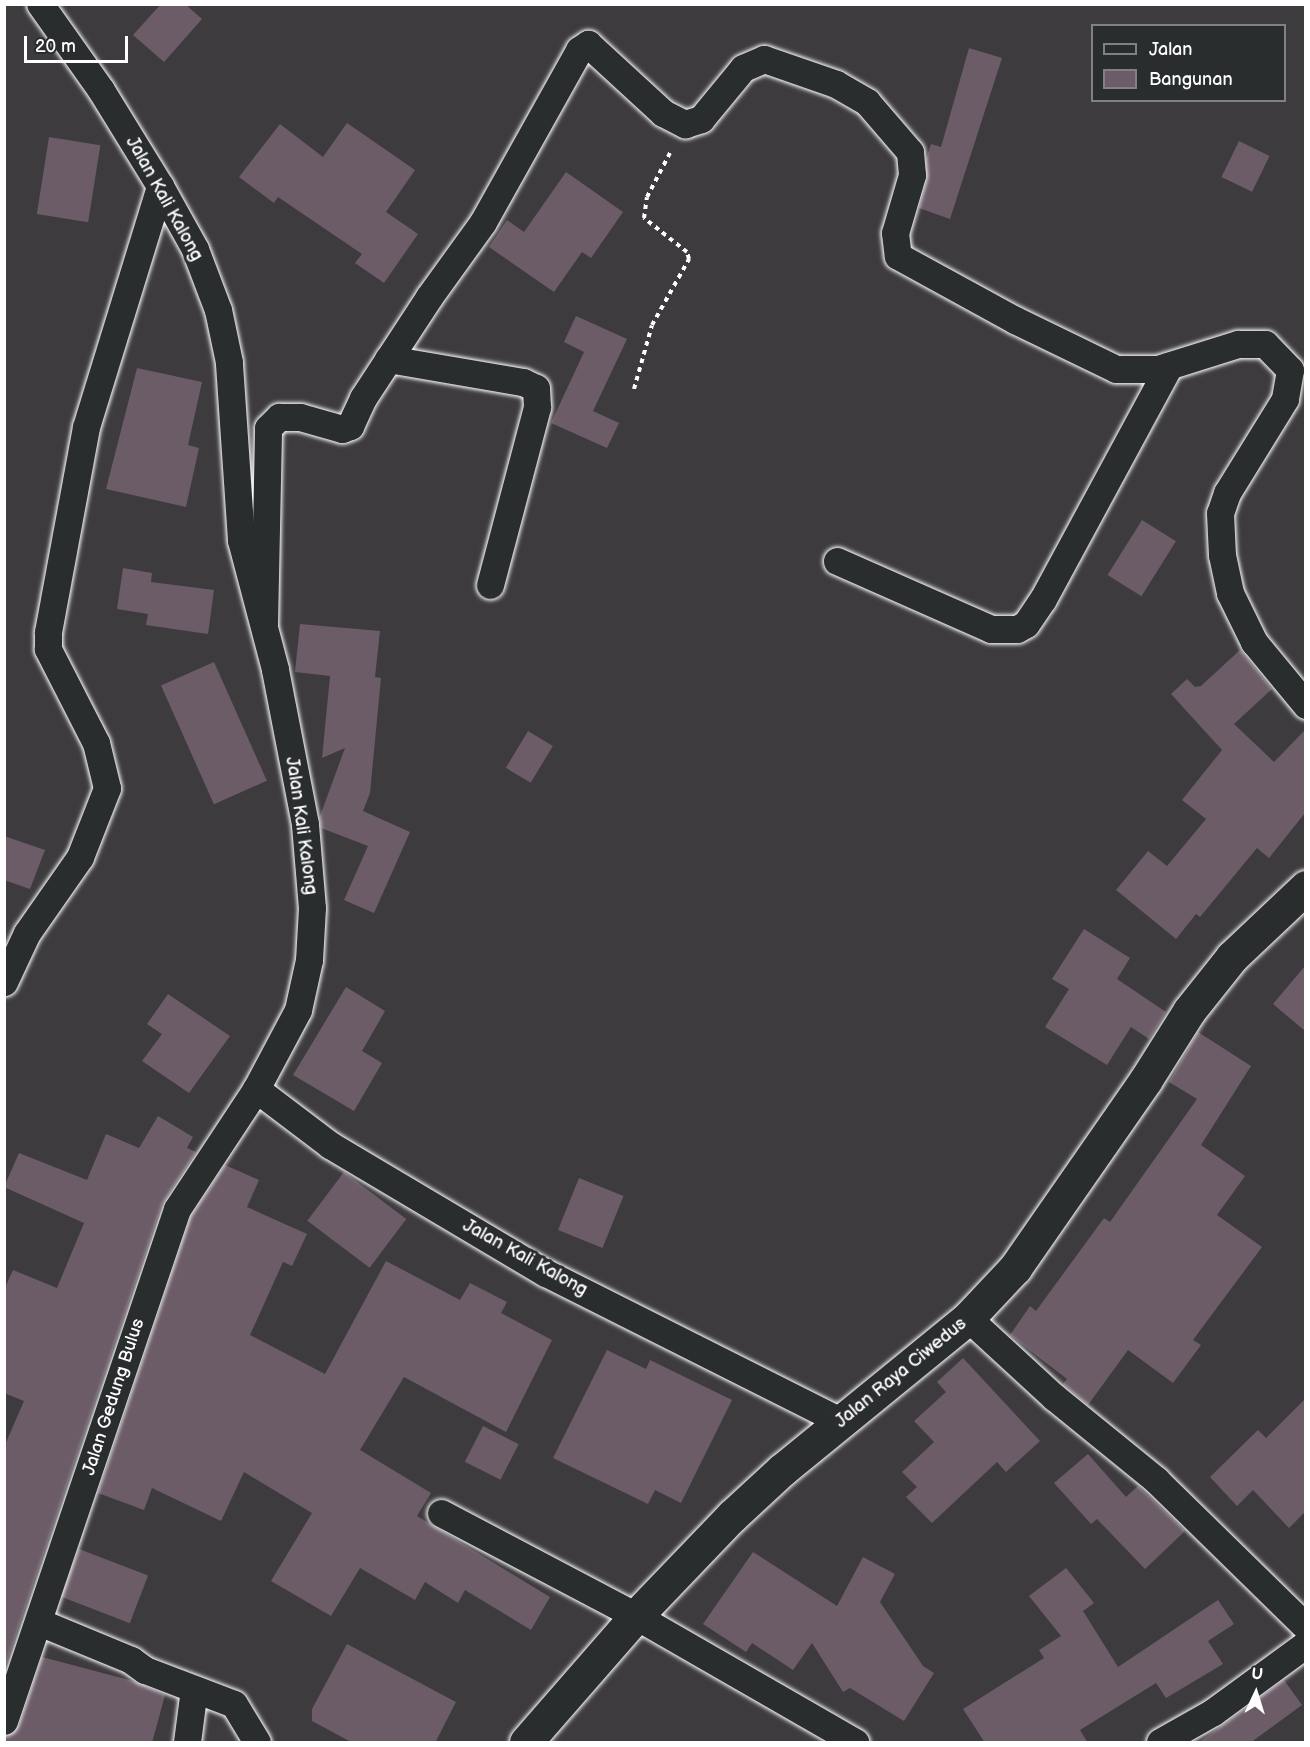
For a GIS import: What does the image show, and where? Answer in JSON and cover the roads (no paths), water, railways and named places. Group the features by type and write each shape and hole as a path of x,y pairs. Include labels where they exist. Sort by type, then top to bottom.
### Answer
{"street":[{"name":"Jalan Kali Kalong","path":"39,4 101,90 160,186 195,249 218,309 229,362 241,540 264,624 304,824 312,908 309,960 298,1010 256,1089 330,1145 546,1273 842,1422"},
{"path":"264,624 268,428 279,417 300,417 342,429 350,426 388,359 483,222 579,50 588,44 599,51 663,113 686,124 701,119 753,61 764,59 836,84 867,102 910,152 912,175 895,233 897,256 1015,320 1116,369 1169,366 1238,344 1265,344 1290,370 1285,399 1227,493 1220,513 1220,528 1230,593 1254,642 1305,705"},
{"path":"4,982 27,933 80,857 106,788 96,743 50,654 48,632 86,427 160,186"},
{"path":"388,359 523,381 536,388 537,407 490,585"},
{"path":"837,561 991,629 1017,629 1026,624 1043,599 1169,366"},
{"name":"Jalan Raya Ciwedus","path":"526,1743 636,1616 732,1516 968,1318 1015,1268 1059,1208 1189,1011 1232,957 1305,887"},
{"name":"Jalan Gedung Bulus","path":"4,1720 177,1209 256,1089"},
{"path":"968,1318 1054,1397 1156,1480 1305,1627"},
{"path":"441,1513 636,1616 855,1743"},
{"path":"39,1622 237,1706 257,1743"},
{"path":"1160,1743 1213,1712 1305,1644"},
{"path":"186,1743 194,1689"}]}
